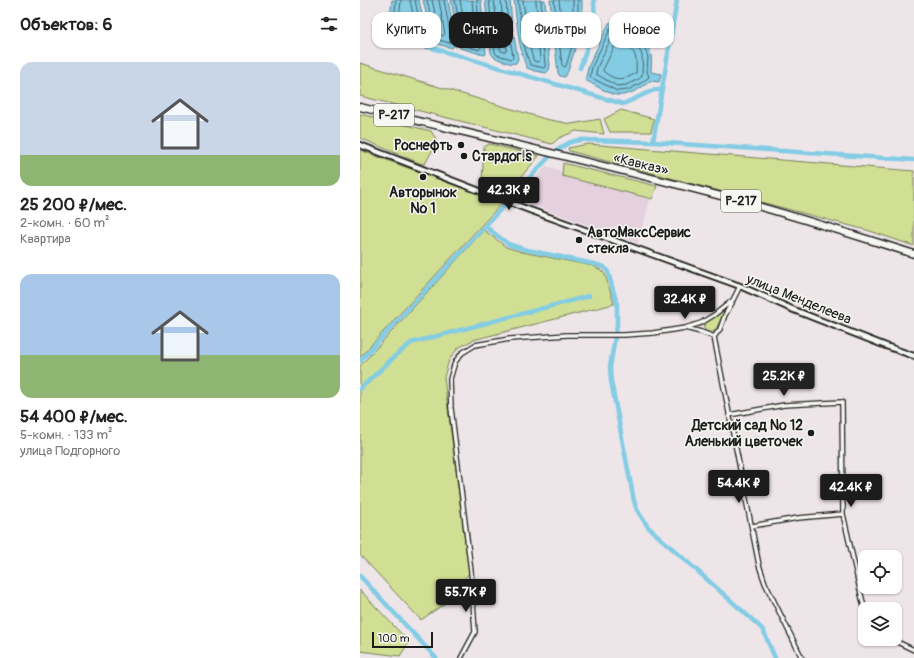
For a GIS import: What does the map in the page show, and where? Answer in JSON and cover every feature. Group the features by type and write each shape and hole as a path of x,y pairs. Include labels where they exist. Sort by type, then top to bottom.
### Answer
{"highway":[{"name":"«Кавказ»","path":"360,107 541,150 733,199 824,225 914,254"}],"main road":[{"name":"улица Менделеева","path":"360,145 499,199 740,286 794,310 914,356"}],"street":[{"path":"740,286 725,315 720,329 714,337 759,565 765,583 802,658"},
{"path":"461,658 475,632 471,571 451,408 450,379 455,362 462,353 475,345 510,339 567,335 624,335 653,333 685,328 701,323 733,300"},
{"path":"685,328 714,337"},
{"path":"729,414 784,405 842,402 843,514 863,602"},
{"path":"752,526 798,518 843,514"},
{"path":"902,644 914,650"}],"shaded area":[{"path":"546,166 650,200 638,243 519,200"}],"green space":[{"path":"360,63 545,119 571,124 600,119 604,134 576,131 559,138 552,144 360,96"},
{"path":"621,110 654,119 651,132 610,132 604,119"},
{"path":"360,114 431,131 436,139 425,164 419,163 360,138"},
{"path":"489,144 539,156 507,193 489,188 482,181 484,147"},
{"path":"588,144 914,171 914,246 870,231 569,151 568,148"},
{"path":"360,150 502,203 360,357"},
{"path":"563,163 657,186 652,199 562,176"},
{"path":"484,230 506,247 522,252 593,266 601,270 605,274 614,304 473,340 458,348 449,360 444,377 469,573 444,604 421,620 360,555 360,366"},
{"path":"723,310 725,311 715,331 706,331 704,324"},
{"path":"360,590 409,642 400,656 360,651"}],"water":[{"path":"392,0 419,0 421,12 391,12"},
{"path":"423,0 448,0 450,12 449,47 441,45 441,12 426,12"},
{"path":"451,0 481,0 482,12 453,12"},
{"path":"485,0 510,0 511,12 486,12"},
{"path":"514,0 545,0 546,12 521,12 521,48"},
{"path":"550,0 582,0 582,12 551,12"},
{"path":"609,23 609,48 648,48 651,55 651,72 661,74 659,82 650,81 625,95 616,95 585,80 589,65 597,48 601,48 601,40"},
{"path":"513,31 518,59 516,63 502,61 494,57 491,53 490,48 513,48"},
{"path":"460,48 485,48 486,54 484,55"},
{"path":"521,48 548,48 550,65 549,70 546,73 527,68"},
{"path":"555,48 575,48 565,77 560,76 558,73"}],"waterway":[{"path":"580,68 595,25 594,0"},
{"path":"653,142 677,0"},
{"path":"432,48 623,104 654,90 662,90"},
{"path":"360,361 549,157 563,146 577,140 653,142 914,160"},
{"path":"485,226 508,244 523,249 594,264 604,267 608,272 617,304 617,325 610,367 611,381 637,510 648,527 763,630 775,658"},
{"path":"360,389 411,343 589,296"},
{"path":"360,576 436,658"}],"place":[{"name":"Роснефть","path":"461,145"},
{"name":"Стардог!s","path":"464,156"},
{"name":"Авторынок № 1","path":"423,177"},
{"name":"АвтоМаксСервис стекла","path":"579,240"},
{"name":"Детский сад № 12 Аленький цветочек","path":"811,433"}]}
